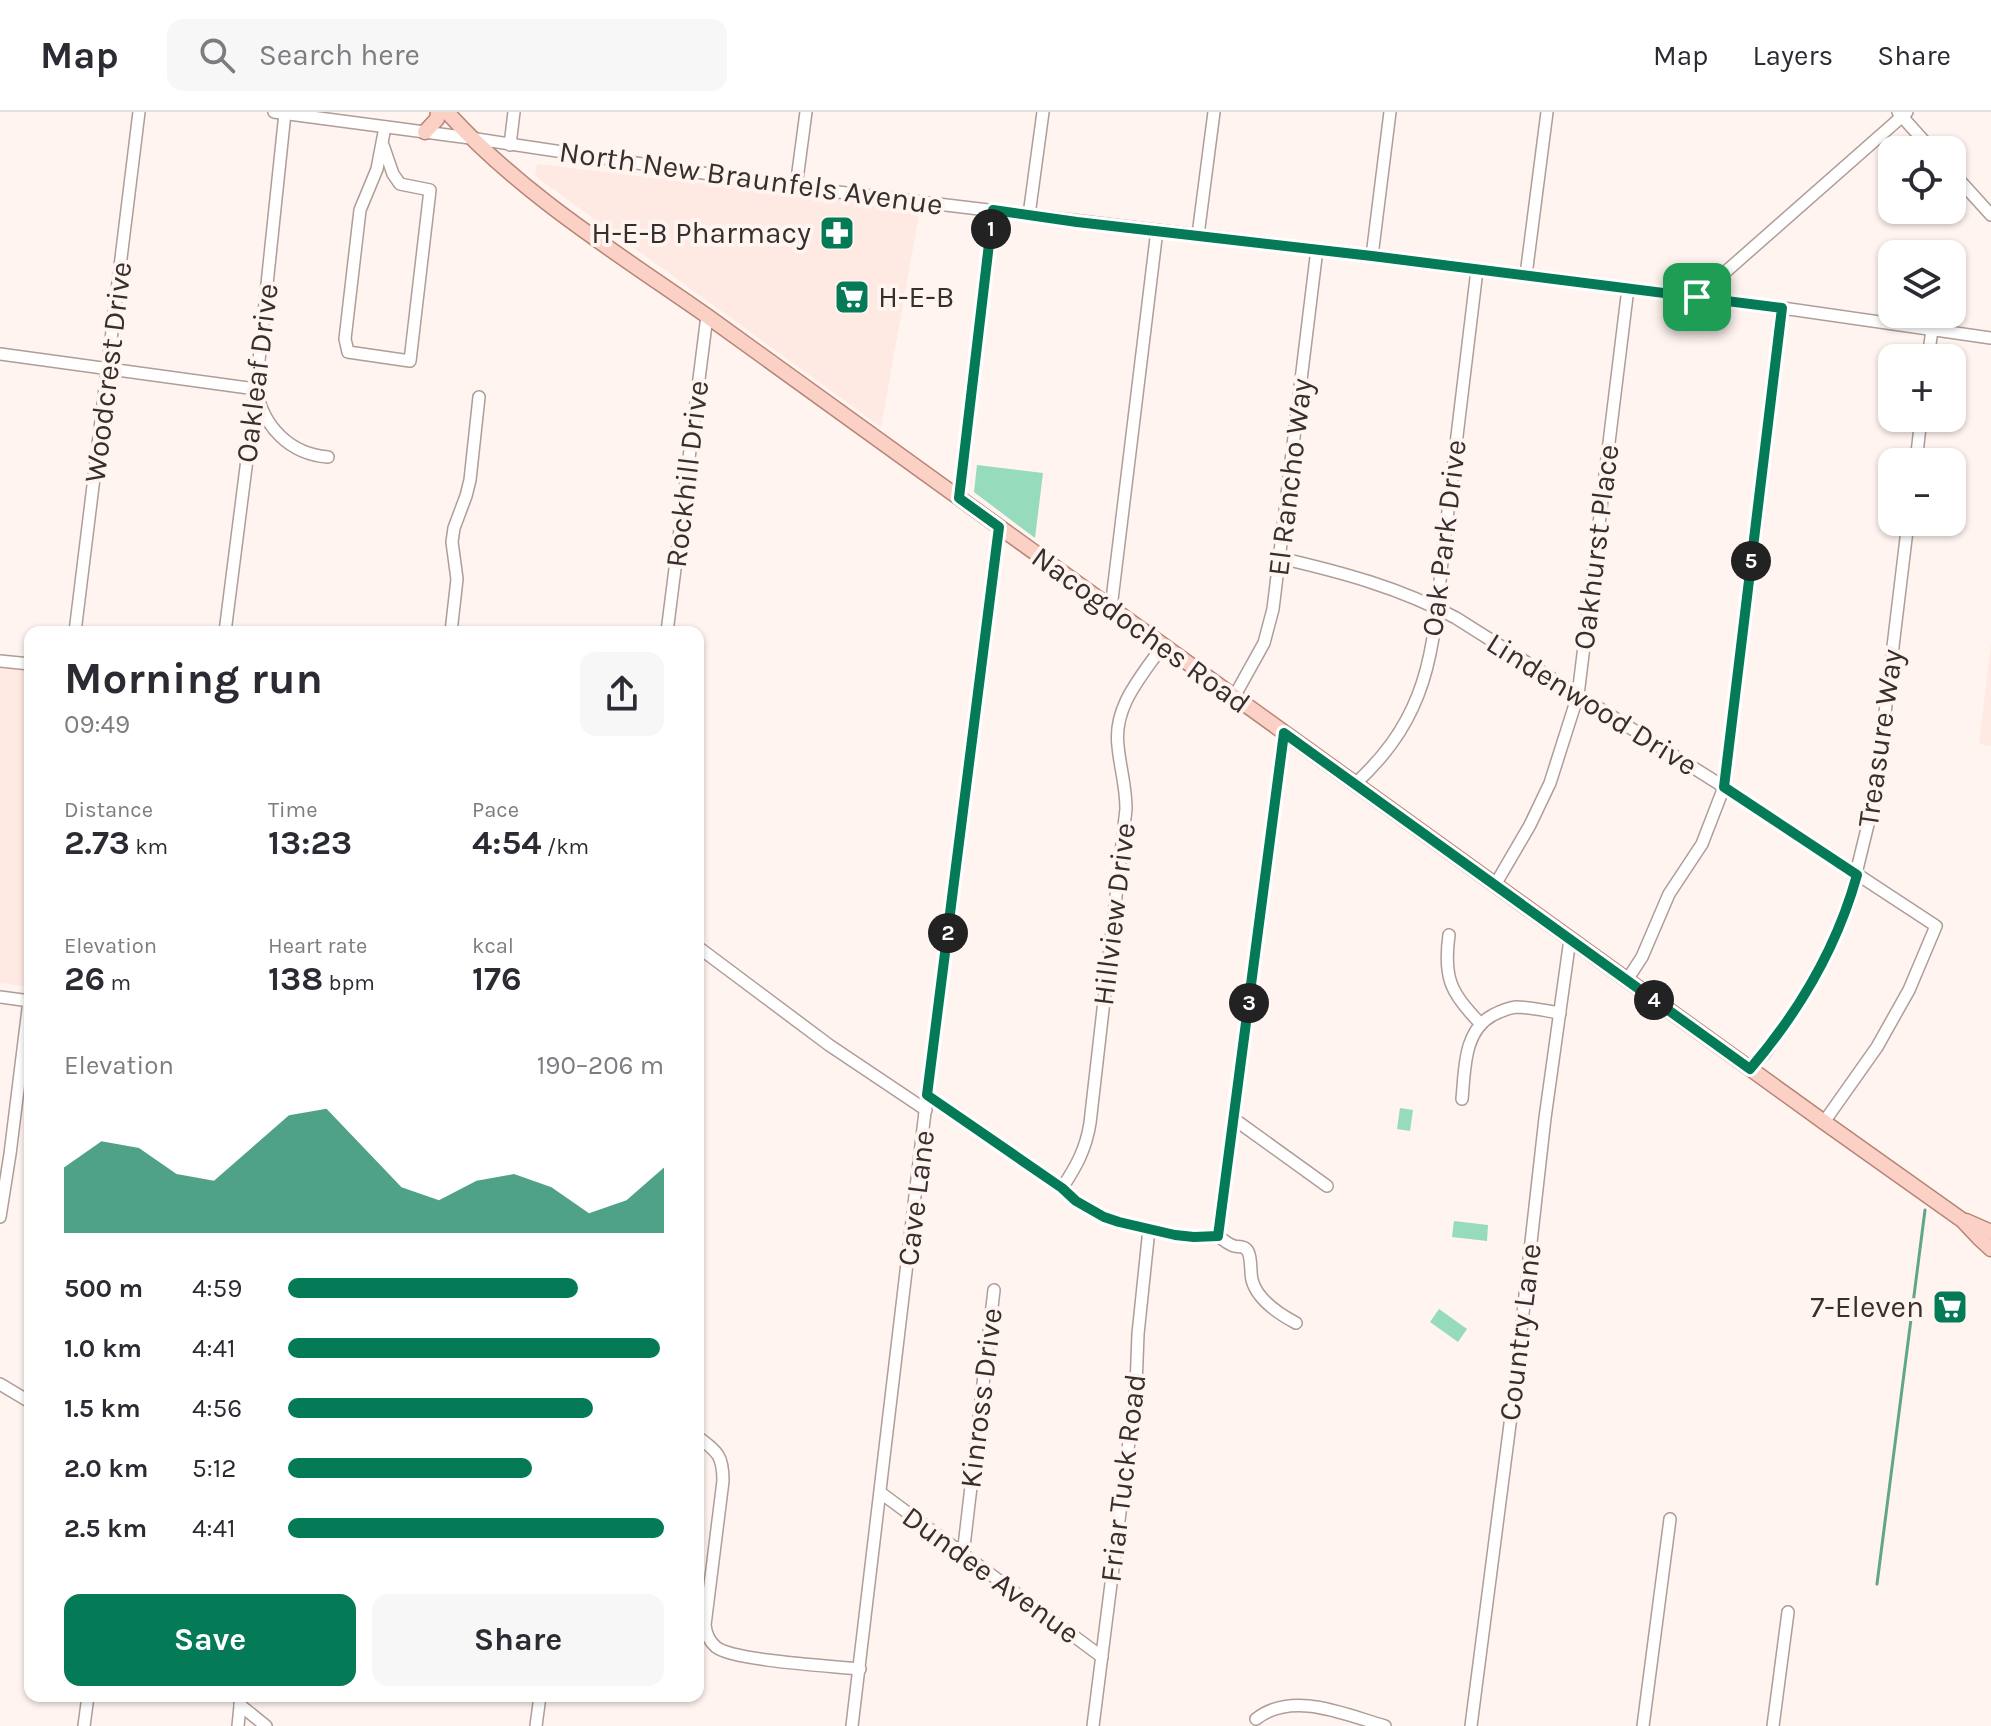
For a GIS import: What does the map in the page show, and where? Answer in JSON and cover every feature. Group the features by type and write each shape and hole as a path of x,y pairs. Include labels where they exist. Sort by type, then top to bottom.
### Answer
{"main road":[{"path":"425,132 437,119 438,112"},
{"name":"Nacogdoches Road","path":"447,112 470,138 535,195 1962,1220 1991,1249"},
{"name":"Nacogdoches Road","path":"1962,1220 1991,1232"}],"street":[{"name":"Woodcrest Drive","path":"76,626 139,112"},
{"path":"510,145 514,112"},
{"path":"796,187 806,112"},
{"path":"1029,215 1043,112"},
{"path":"1198,235 1214,112"},
{"path":"1372,256 1390,112"},
{"path":"1526,275 1547,112"},
{"name":"North New Braunfels Avenue","path":"280,113 796,187 1526,275 1991,338"},
{"name":"Oakleaf Drive","path":"226,626 256,389 280,113"},
{"path":"1697,297 1903,114 1921,136"},
{"path":"383,145 393,174 400,184 430,190 410,361 348,352 346,349 360,210 373,182 385,127"},
{"path":"1966,187 1991,215"},
{"path":"959,498 993,210"},
{"path":"1111,608 1157,230"},
{"name":"El Rancho Way","path":"1234,697 1264,643 1273,609 1317,249"},
{"name":"Oak Park Drive","path":"1355,784 1388,750 1411,713 1426,671 1477,270"},
{"name":"Oakhurst Place","path":"1495,885 1550,783 1578,695 1628,288"},
{"path":"1627,980 1642,957 1669,894 1702,844 1724,787 1782,308"},
{"name":"Rockhill Drive","path":"668,626 707,316"},
{"path":"1930,344 1932,330"},
{"path":"0,354 256,389 264,416 278,435 305,452 328,457"},
{"path":"452,626 457,589 452,542 470,480 479,397"},
{"name":"Cave Lane","path":"852,1726 999,527"},
{"name":"Treasure Way","path":"1750,1069 1765,1053 1808,989 1848,906 1875,796 1906,536"},
{"name":"Lindenwood Drive","path":"1280,558 1350,574 1436,607 1724,787 1936,926 1909,990 1877,1047 1824,1122"},
{"name":"Hillview Drive","path":"1062,1188 1078,1165 1090,1123 1126,809 1124,775 1118,749 1119,717 1125,701 1163,645"},
{"path":"0,661 24,663"},
{"path":"1218,1236 1284,733"},
{"path":"1449,935 1446,958 1449,977 1462,1004 1481,1024"},
{"name":"Country Lane","path":"1471,1726 1514,1393 1545,1118 1570,939"},
{"path":"704,951 829,1045 926,1110"},
{"path":"0,997 24,1000"},
{"path":"1462,1099 1472,1035 1487,1018 1503,1009 1517,1007 1560,1013"},
{"path":"0,1217 24,1047"},
{"path":"927,1095 1062,1188 1076,1201 1104,1217 1194,1237 1218,1236 1246,1249 1256,1290 1272,1308 1296,1323"},
{"path":"1234,1119 1327,1186"},
{"name":"Friar Tuck Road","path":"1093,1726 1136,1386 1149,1229"},
{"name":"Kinross Drive","path":"963,1555 994,1290"},
{"path":"0,1384 24,1398"},
{"path":"704,1442 717,1453 723,1467 706,1634 717,1648 727,1653 860,1669"},
{"name":"Dundee Avenue","path":"881,1493 1102,1657"},
{"path":"1643,1726 1670,1519"},
{"path":"1773,1726 1788,1612"},
{"path":"84,1726 87,1702"},
{"path":"238,1726 240,1702"},
{"path":"242,1702 266,1726"},
{"path":"536,1726 539,1702"},
{"path":"1256,1719 1275,1708 1300,1705 1385,1726"}],"shaded area":[{"path":"537,164 920,209 881,427 535,176"},
{"path":"1991,644 1991,746 1979,744"},
{"path":"0,668 24,670 24,986 0,983"}],"green space":[{"path":"977,465 1043,473 1035,538 974,492"},
{"path":"1400,1108 1413,1110 1410,1131 1397,1129"},
{"path":"1454,1221 1488,1225 1487,1241 1452,1237"},
{"path":"1439,1309 1467,1329 1458,1342 1430,1322"}],"waterway":[{"path":"1877,1584 1925,1210"}],"place":[{"name":"H-E-B Pharmacy","path":"837,233"},
{"name":"H-E-B","path":"852,297"},
{"name":"7-Eleven","path":"1950,1307"}],"route":[{"path":"993,210 1697,297 1782,308 1724,787 1857,875 1830,948 1800,1002 1765,1053 1750,1069 1284,733 1218,1236 1175,1235 1104,1217 1076,1201 1062,1188 927,1095 999,527 959,498 993,210"}]}
